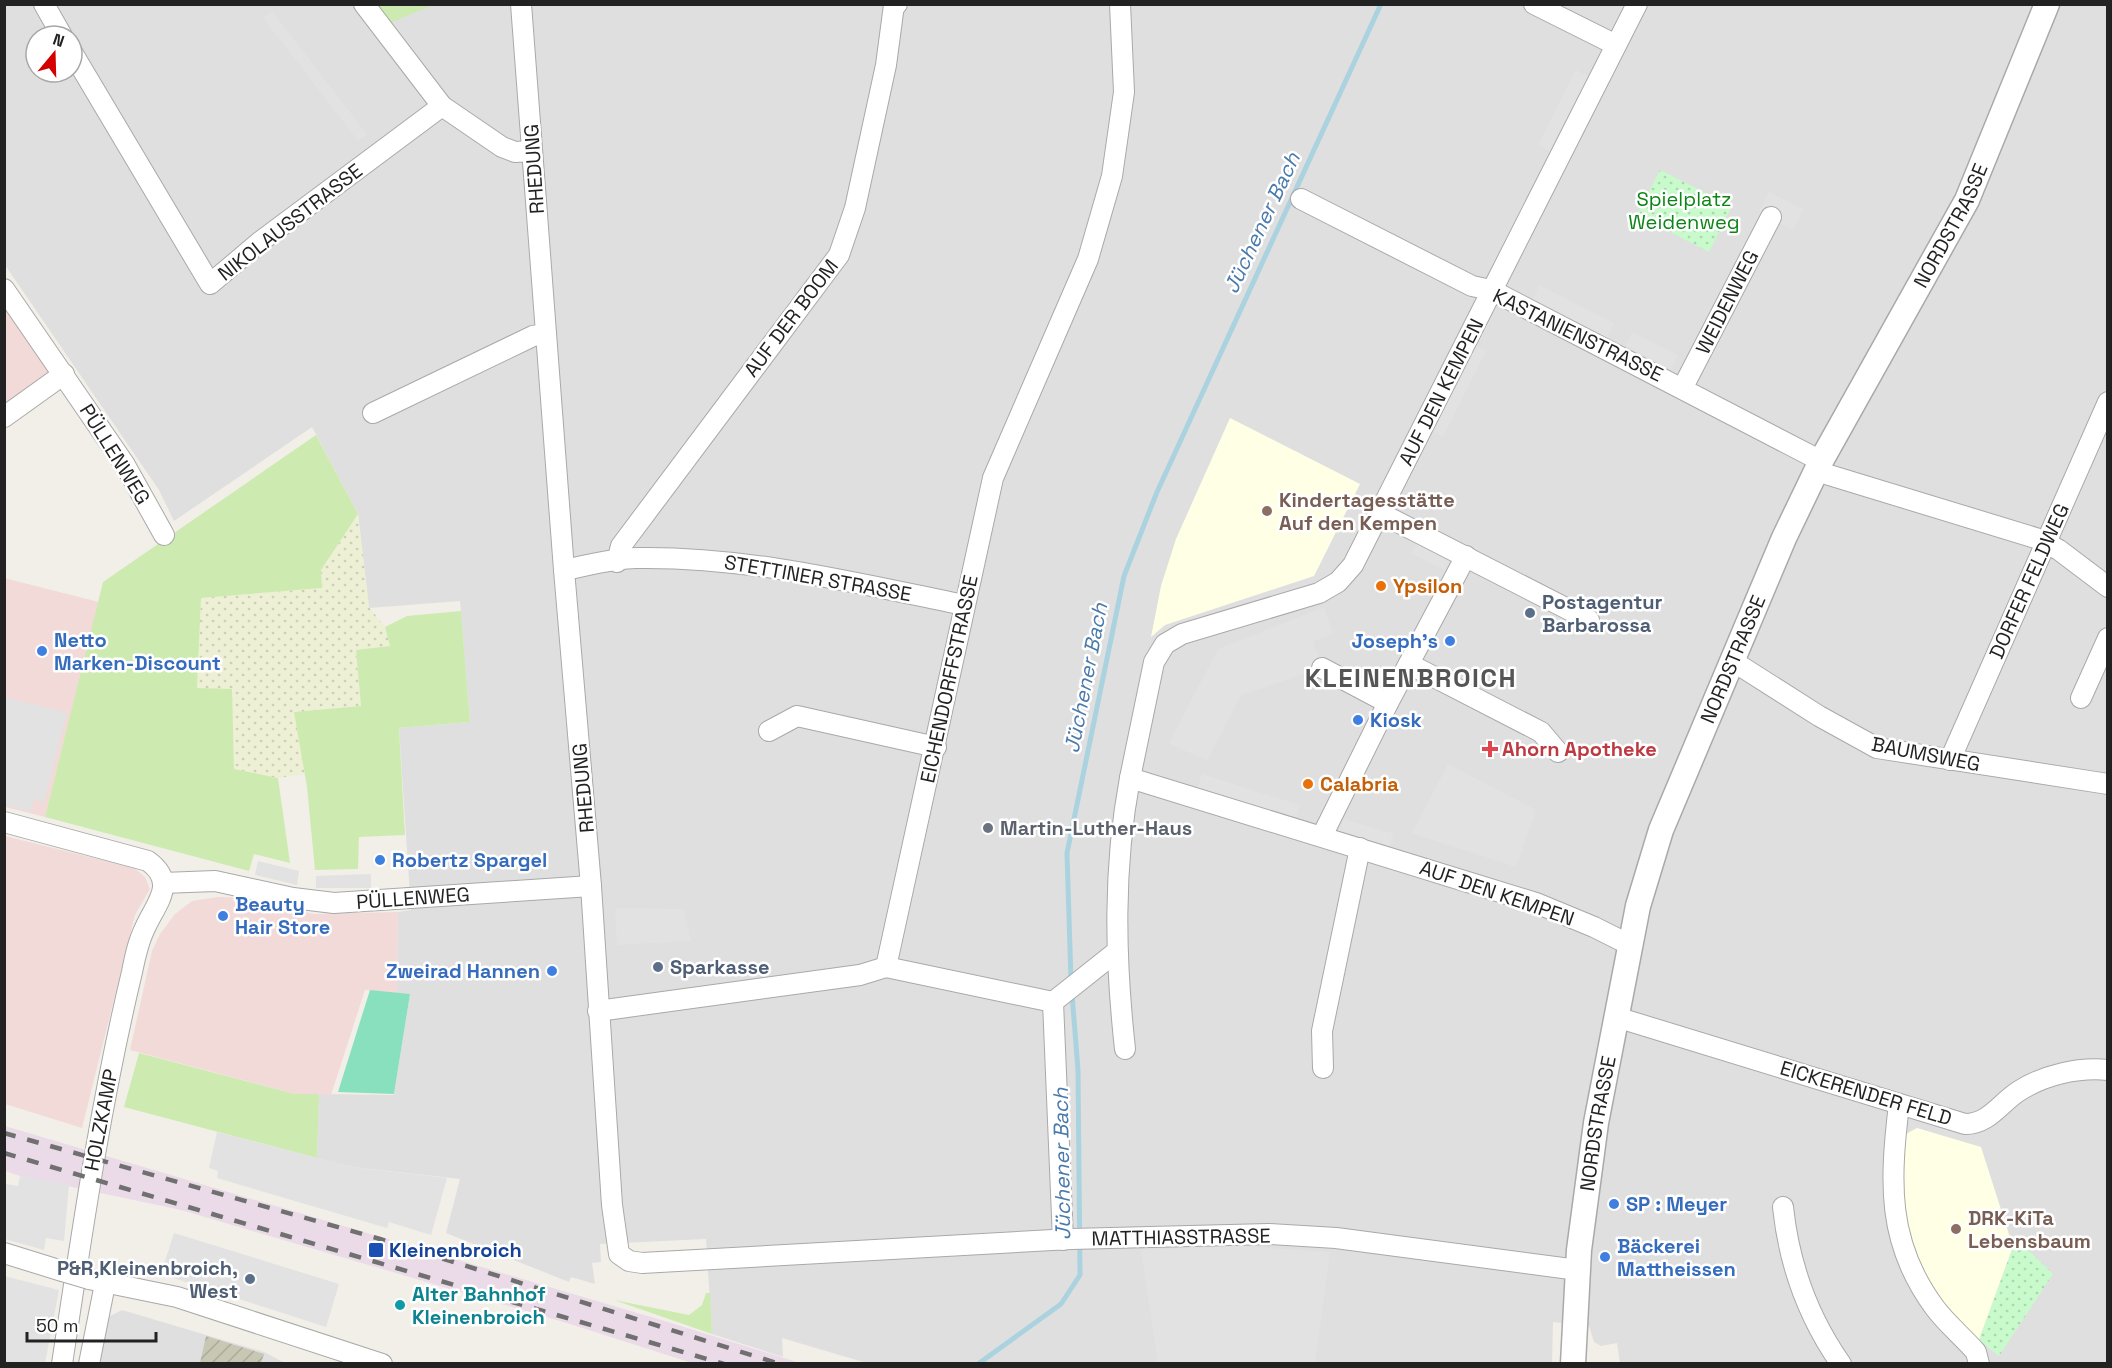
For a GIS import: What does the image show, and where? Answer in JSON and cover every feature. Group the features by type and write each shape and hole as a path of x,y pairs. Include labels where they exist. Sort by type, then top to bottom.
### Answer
{"street":[{"path":"44,4 55,24"},
{"path":"364,4 442,106 502,147 515,152 532,151"},
{"name":"RHEDUNG","path":"521,4 564,570 591,886 616,1241"},
{"name":"EICHENDORFFSTRASSE","path":"886,967 936,747 964,605 993,478 1084,268 1112,176 1124,92 1120,4"},
{"path":"1534,4 1616,45"},
{"name":"AUF DEN KEMPEN","path":"1125,1049 1116,952 1120,842 1130,778 1154,662 1165,644 1182,633 1300,599 1332,586 1353,565 1637,4"},
{"name":"NORDSTRASSE","path":"1574,1364 1578,1270 1596,1123 1630,945 1647,872 1658,837 1731,660 1819,466 1967,200 2047,4"},
{"name":"AUF DER BOOM","path":"617,562 621,546 839,255 855,208 886,65 895,5"},
{"name":"NIKOLAUSSTRASSE","path":"84,72 210,284 261,241 442,106"},
{"name":"KASTANIENSTRASSE","path":"1301,199 1472,286 1491,290 1683,387 1819,466 2047,543 2108,587"},
{"name":"WEIDENWEG","path":"1683,387 1771,217"},
{"name":"PÜLLENWEG","path":"4,289 124,465 164,535"},
{"path":"373,413 533,336 546,334"},
{"path":"4,417 64,374"},
{"name":"DORFER FELDWEG","path":"1950,760 2108,402"},
{"path":"1380,513 1589,620"},
{"path":"1322,836 1388,703 1466,556"},
{"name":"STETTINER STRASSE","path":"564,570 633,558 728,561 801,572 964,605"},
{"path":"2081,698 2108,638"},
{"name":"BAUMSWEG","path":"1731,660 1866,744 1882,749 1950,760 2108,783"},
{"path":"1409,664 1541,732 1558,752"},
{"path":"1322,668 1388,703"},
{"path":"769,731 797,716 936,747"},
{"name":"AUF DEN KEMPEN","path":"1130,778 1536,903 1630,945"},
{"path":"4,822 148,861 161,873 164,884"},
{"path":"1323,1068 1322,1031 1360,848"},
{"name":"PÜLLENWEG","path":"164,884 215,881 293,898 334,903 591,886"},
{"name":"HOLZKAMP","path":"62,1364 88,1191 119,1032 141,939 159,902 164,884"},
{"path":"598,1011 860,975 886,967 1056,1000 1116,952"},
{"path":"1056,1000 1067,1240"},
{"name":"EICKERENDER FELD","path":"1616,1017 1899,1104 1974,1124 1986,1119 2010,1097 2033,1083 2071,1072 2108,1070"},
{"path":"1899,1104 1891,1186 1899,1237 1927,1296 1976,1352 1979,1364"},
{"path":"1784,1207 1787,1236 1799,1284 1821,1330 1841,1364"},
{"name":"MATTHIASSTRASSE","path":"616,1241 619,1254 623,1258 642,1263 1134,1237 1304,1235 1578,1270"},
{"path":"4,1253 97,1282 177,1297 382,1364"},
{"path":"89,1364 97,1282"}],"shaded area":[{"path":"4,5 2107,5 2107,1363 1620,1363 1617,1343 1601,1346 1594,1342 1589,1326 1553,1322 1552,1364 870,1364 782,1338 783,1357 712,1334 706,1239 600,1244 601,1262 592,1263 595,1284 571,1277 569,1282 446,1233 460,1179 353,1167 317,1158 319,1094 394,1095 410,994 397,993 398,912 411,910 399,728 470,722 460,601 369,608 358,514 312,427 174,521 159,490 5,265"},
{"path":"272,11 367,134 358,141 263,18"},
{"path":"1576,70 1589,77 1552,152 1538,145"},
{"path":"1769,192 1803,209 1793,231 1759,211"},
{"path":"1539,285 1614,323 1607,337 1533,299"},
{"path":"4,301 55,373 4,407"},
{"path":"1632,332 1678,355 1671,369 1626,346"},
{"path":"1473,344 1486,351 1443,437 1429,430"},
{"name":"Kindertagesstätte Auf den Kempen","path":"1230,418 1360,484 1314,576 1165,625 1151,637 1161,586 1176,539"},
{"path":"358,514 369,607 385,627 391,646 356,650 361,706 295,713 305,774 278,778 234,770 232,689 197,689 201,598 322,588 321,570"},
{"path":"1418,541 1451,558 1444,570 1411,553"},
{"path":"4,578 99,602 45,817 5,807"},
{"path":"1324,607 1333,634 1313,641 1322,668 1241,695 1207,761 1169,743 1218,649"},
{"path":"5,697 67,713 44,803 34,800 30,812 5,805"},
{"path":"1448,764 1536,810 1516,867 1412,833"},
{"path":"1202,774 1300,805 1296,819 1197,789"},
{"path":"1344,819 1394,834 1389,848 1337,833"},
{"path":"5,836 134,868 145,877 150,889 135,915 82,1128 5,1104"},
{"path":"258,861 299,871 297,885 255,875"},
{"path":"371,874 371,888 316,888 316,876"},
{"path":"218,897 247,898 313,914 398,912 397,993 365,990 331,1095 295,1094 130,1050 152,951 160,934 175,914 192,901"},
{"path":"615,908 684,909 691,941 617,945"},
{"path":"5,1126 800,1363 692,1363 570,1324 181,1210 20,1176 5,1171"},
{"name":"DRK-KiTa Lebensbaum","path":"1917,1128 1981,1147 2013,1247 1979,1340 1966,1331 1936,1297 1921,1271 1902,1215 1904,1135"},
{"path":"217,1132 353,1167 447,1178 431,1235 389,1222 387,1228 217,1178 218,1171 209,1168"},
{"path":"20,1176 69,1184 64,1241 46,1238 44,1250 5,1239 6,1184 18,1186"},
{"name":"P&R,Kleinenbroich, West","path":"174,1233 339,1284 326,1327 161,1274"},
{"path":"1239,1246 1330,1252 1315,1363 1158,1363 1141,1250"},
{"path":"4,1276 59,1290 45,1363 5,1363"},
{"path":"122,1310 264,1352 285,1363 98,1364 108,1317"},
{"path":"206,1336 264,1354 261,1363 200,1363"}],"green space":[{"path":"376,5 433,5 390,23"},
{"name":"Spielplatz Weidenweg","path":"1660,170 1732,206 1709,252 1637,215"},
{"path":"316,435 358,514 321,570 322,588 201,598 197,688 232,689 234,769 278,778 290,863 254,854 249,871 45,817 103,582"},
{"path":"461,611 470,722 399,728 405,835 359,837 358,869 315,870 307,787 294,712 361,706 356,650 390,646 385,627 407,616"},
{"path":"370,990 410,994 394,1094 338,1092"},
{"path":"139,1053 295,1094 319,1094 317,1158 124,1107"},
{"path":"2022,1244 2053,1274 1999,1356 1979,1340 2013,1247"},
{"path":"706,1293 710,1293 712,1334 614,1300 689,1315 702,1305"}],"waterway":[{"name":"Jüchener Bach","path":"1071,981 1067,853 1124,576 1157,492 1381,4"},
{"name":"Jüchener Bach","path":"978,1364 1061,1304 1080,1275 1078,1070 1072,994"}],"railway":[{"path":"4,1133 380,1239 780,1364"},
{"path":"4,1153 724,1364"}],"place":[{"name":"Kindertagesstätte Auf den Kempen","path":"1267,511"},
{"name":"Ypsilon","path":"1381,586"},
{"name":"Postagentur Barbarossa","path":"1530,613"},
{"name":"Joseph's","path":"1450,641"},
{"name":"Netto Marken-Discount","path":"42,651"},
{"name":"Kiosk","path":"1358,720"},
{"name":"Ahorn Apotheke","path":"1490,749"},
{"name":"Calabria","path":"1308,784"},
{"name":"Martin-Luther-Haus","path":"988,828"},
{"name":"Robertz Spargel","path":"380,860"},
{"name":"Beauty Hair Store","path":"223,916"},
{"name":"Sparkasse","path":"658,967"},
{"name":"Zweirad Hannen","path":"552,971"},
{"name":"SP : Meyer","path":"1614,1204"},
{"name":"DRK-KiTa Lebensbaum","path":"1956,1229"},
{"name":"Kleinenbroich","path":"376,1250"},
{"name":"Bäckerei Mattheissen","path":"1605,1257"},
{"name":"P&R,Kleinenbroich, West","path":"250,1279"},
{"name":"Alter Bahnhof Kleinenbroich","path":"400,1305"}],"district":[{"name":"KLEINENBROICH","path":"1411,678"}]}
